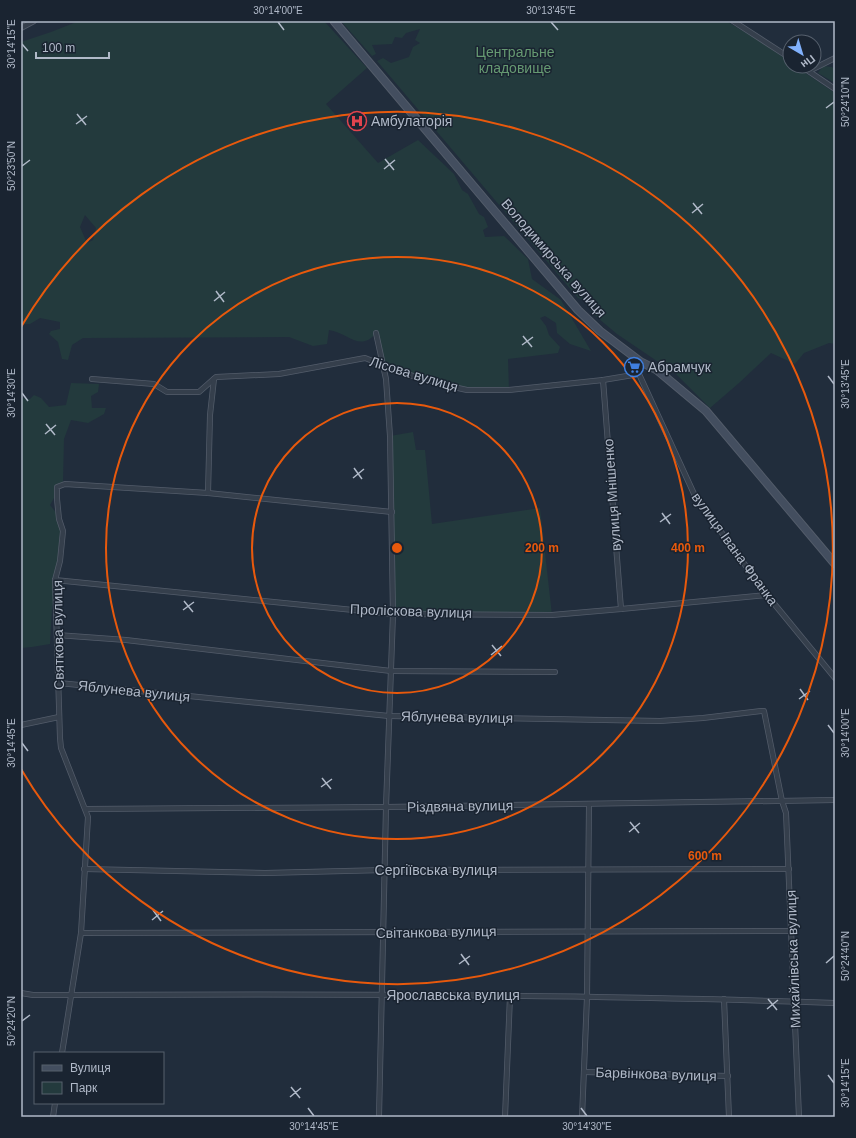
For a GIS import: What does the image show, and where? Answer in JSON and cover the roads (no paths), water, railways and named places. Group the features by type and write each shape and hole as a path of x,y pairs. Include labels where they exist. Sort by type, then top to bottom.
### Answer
{"main road":[{"name":"Володимирська вулиця","path":"334,21 578,310 600,331 640,362 657,370 706,411 835,564"}],"street":[{"path":"21,28 34,21"},
{"path":"733,21 782,53"},
{"path":"822,64 835,58"},
{"path":"813,74 835,89"},
{"path":"376,333 384,367 390,436 393,614 386,807 383,995 379,1117"},
{"name":"Лісова вулиця","path":"214,379 216,377 279,374 365,358 384,367 432,382 467,390 509,390 603,380 639,374"},
{"name":"вулиця Івана Франка","path":"640,362 639,374 695,496 766,595 835,678"},
{"path":"92,379 154,384 167,392 199,392 214,379"},
{"path":"208,493 210,415 214,379"},
{"name":"вулиця Мнішенко","path":"603,380 621,610"},
{"name":"Святкова вулиця","path":"62,1052 81,933 88,817 61,748 55,580 60,561 62,531 59,520 57,499 58,487 65,484 208,493 392,512"},
{"name":"Проліскова вулиця","path":"55,580 393,614 552,615 621,610 766,595"},
{"path":"57,635 126,640 391,671 555,672"},
{"name":"Яблунева вулиця","path":"59,683 389,716 660,721 703,718 761,710 765,714 782,801"},
{"path":"21,725 59,717"},
{"name":"Різдвяна вулиця","path":"86,809 589,805 835,800"},
{"name":"Михайлівська вулиця","path":"782,801 786,813 799,1117"},
{"name":"Барвінкова вулиця","path":"582,1117 589,930 589,805"},
{"name":"Сергіївська вулиця","path":"84,869 265,873 385,870 789,869"},
{"name":"Світанкова вулиця","path":"81,933 384,933 589,930 791,931"},
{"name":"Ярославська вулиця","path":"21,993 33,995 587,996 835,1003"},
{"path":"505,1117 510,996"},
{"path":"724,999 729,1117"},
{"name":"Барвінкова вулиця","path":"584,1072 728,1076"},
{"path":"53,1117 55,1104"}],"place":[{"name":"Амбулаторія","path":"357,121"},
{"name":"Абрамчук","path":"634,367"}],"park label":[{"name":"Центральне кладовище","path":"515,60"}]}
